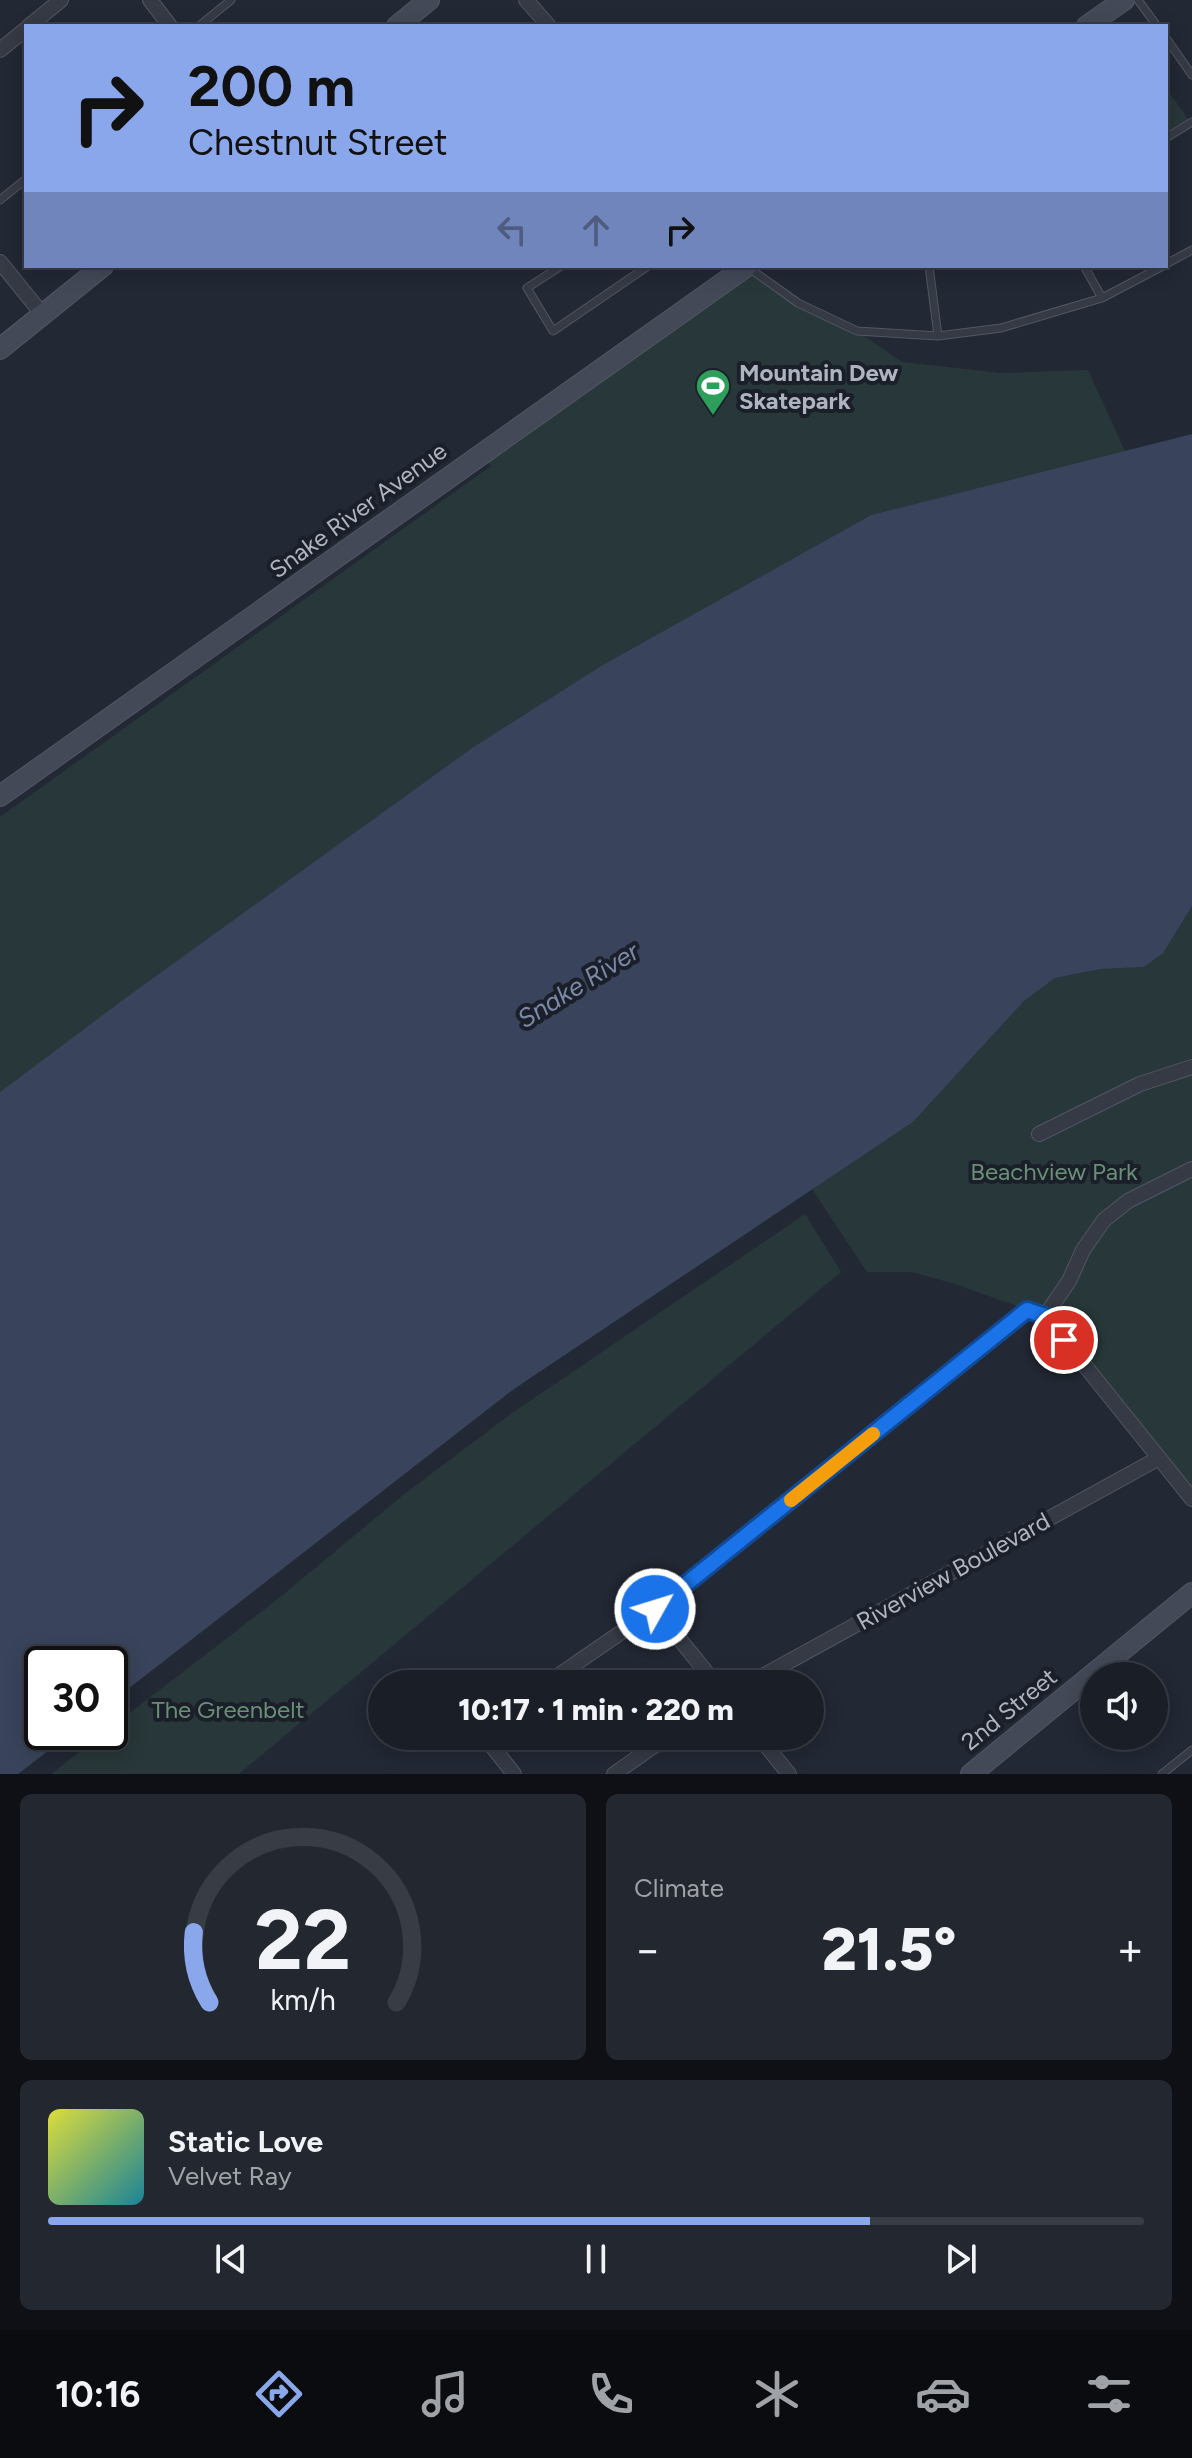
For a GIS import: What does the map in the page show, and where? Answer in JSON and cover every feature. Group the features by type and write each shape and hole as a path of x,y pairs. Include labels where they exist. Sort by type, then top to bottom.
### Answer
{"main road":[{"path":"399,24 429,0"},
{"path":"1090,24 1124,0"},
{"path":"0,349 101,268"},
{"name":"Snake River Avenue","path":"0,796 744,268"},
{"name":"2nd Street","path":"971,1774 1192,1593"}],"street":[{"path":"32,24 61,0"},
{"path":"150,0 168,24"},
{"path":"526,0 547,24"},
{"path":"0,50 24,30"},
{"path":"0,262 43,315"},
{"path":"1039,1134 1140,1084 1192,1067"},
{"path":"1045,1316 1104,1220 1128,1201 1192,1169"},
{"path":"566,1670 655,1609 1027,1310 1045,1316 1192,1499"},
{"name":"Riverview Boulevard","path":"773,1670 1159,1458"},
{"path":"655,1609 705,1670"},
{"path":"495,1750 514,1774"},
{"path":"614,1774 648,1750"},
{"path":"768,1750 785,1773"}],"lane":[{"path":"201,24 231,0"},
{"path":"1138,0 1156,24"},
{"path":"1168,41 1192,75"},
{"path":"1168,137 1192,122"},
{"path":"0,200 24,181"},
{"path":"1168,263 1192,250"},
{"path":"558,268 527,288 553,331 645,268"},
{"path":"750,268 798,303 857,331 938,336 1001,328 1102,298 1158,268"},
{"path":"929,268 938,336"},
{"path":"1085,268 1102,298"},
{"path":"1162,1774 1192,1750"}],"green space":[{"path":"1168,91 1191,123 1168,133"},
{"path":"744,268 750,268 798,303 857,331 902,362 1001,373 1088,370 1125,451 871,515 601,666 472,748 0,1092 0,817 491,466 483,453"},
{"name":"Beachview Park","path":"1192,906 1192,1499 1045,1316 911,1272 867,1272 812,1189 913,1122 1024,1001 1055,978 1101,969 1144,967"},
{"name":"The Greenbelt","path":"805,1214 841,1272 239,1774 51,1774 82,1750 128,1750 128,1714 279,1598 403,1495 512,1413"}],"water":[{"name":"Snake River","path":"1192,434 1192,906 1163,953 1144,967 1101,969 1055,978 1024,1001 913,1122 514,1389 128,1689 128,1646 24,1646 24,1750 49,1750 18,1774 0,1774 0,1092 472,748 601,666 871,515"}],"slow traffic":[{"path":"791,1500 873,1434"}],"place":[{"name":"Mountain Dew Skatepark","path":"713,417"}],"route":[{"path":"655,1609 1027,1310 1045,1316 1064,1340"}]}
